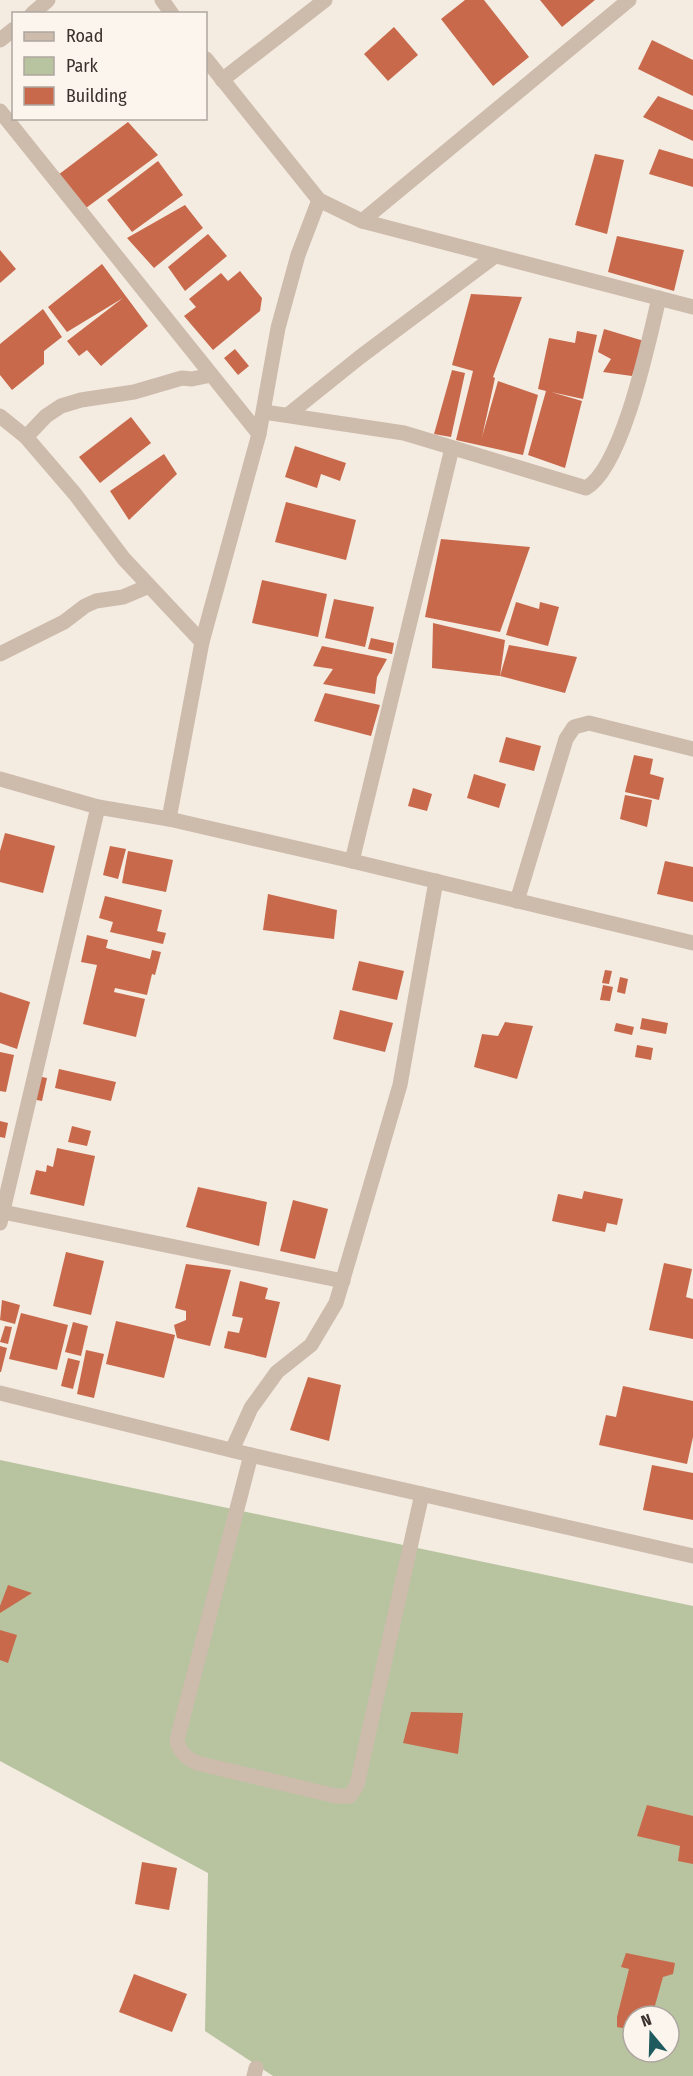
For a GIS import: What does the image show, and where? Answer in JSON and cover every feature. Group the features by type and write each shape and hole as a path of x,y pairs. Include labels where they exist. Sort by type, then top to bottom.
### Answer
{"street":[{"path":"34,12 48,0"},
{"path":"222,80 325,0"},
{"path":"362,221 629,0"},
{"path":"0,40 12,31"},
{"path":"207,60 319,200 362,221 693,307"},
{"path":"0,109 259,434"},
{"path":"169,819 202,642 259,434 278,328 298,255 319,200"},
{"path":"289,414 360,357 495,256"},
{"path":"264,412 404,433 586,488 596,482 610,458 633,403 659,298"},
{"path":"26,437 46,416 61,406 81,400 134,392 182,378 192,379 211,375"},
{"path":"0,416 26,437 75,494 124,559 202,642"},
{"path":"352,861 452,448"},
{"path":"0,654 64,622 85,606 96,601 123,597 149,586"},
{"path":"517,901 566,739 574,727 589,723 693,749"},
{"path":"0,779 98,807 169,819 693,943"},
{"path":"98,807 1,1218 343,1281"},
{"path":"232,1450 251,1408 277,1372 311,1345 336,1303 400,1085 436,881"},
{"path":"0,1393 251,1455 693,1556"},
{"path":"251,1455 177,1740 178,1747 188,1759 197,1763 336,1796 350,1796 357,1785 422,1494"}],"green space":[{"path":"0,1460 693,1606 693,2076 273,2076 205,2031 208,1873 0,1761"}],"building":[{"path":"465,0 484,0 529,57 493,86 441,19"},
{"path":"540,0 595,0 562,27"},
{"path":"394,27 418,55 388,81 364,54"},
{"path":"652,40 693,60 693,96 638,69"},
{"path":"658,96 693,110 693,141 643,117"},
{"path":"128,122 158,155 86,208 58,175"},
{"path":"659,149 693,159 693,187 649,174"},
{"path":"595,154 624,160 607,234 575,225"},
{"path":"158,161 183,195 132,232 107,200"},
{"path":"185,205 203,228 154,268 127,238"},
{"path":"208,234 227,256 185,291 168,267"},
{"path":"617,236 684,250 674,291 608,272"},
{"path":"0,250 16,269 0,283"},
{"path":"102,264 148,326 101,366 87,350 79,356 67,341 123,298 67,332 48,307"},
{"path":"240,271 262,298 260,311 213,350 184,316 196,307 189,299 221,273 228,281"},
{"path":"471,294 522,297 493,377 495,378 482,437 498,381 538,395 523,455 456,440 473,371 452,365"},
{"path":"43,309 62,337 44,351 44,364 12,390 0,375 0,344"},
{"path":"604,329 644,341 632,376 603,372 611,359 598,352"},
{"path":"577,331 597,335 583,399 551,392 582,401 565,468 528,455 546,391 538,389 549,338 575,343"},
{"path":"235,349 249,366 238,375 224,358"},
{"path":"452,370 465,373 451,437 434,434"},
{"path":"131,417 151,443 100,483 79,457"},
{"path":"295,446 346,463 340,481 321,474 317,488 285,477"},
{"path":"164,454 177,474 129,520 110,491"},
{"path":"286,502 356,520 346,560 275,542"},
{"path":"441,539 530,547 500,632 425,617"},
{"path":"262,580 327,594 318,637 252,623"},
{"path":"334,599 374,607 365,647 325,638"},
{"path":"516,602 539,609 540,602 559,607 548,646 506,635"},
{"path":"433,623 505,640 500,676 432,668"},
{"path":"371,638 394,643 392,654 368,649"},
{"path":"509,645 577,657 565,693 500,676"},
{"path":"322,646 387,659 377,677 375,694 323,684 333,669 313,666"},
{"path":"325,693 380,705 371,736 314,721"},
{"path":"506,737 541,746 534,771 499,762"},
{"path":"634,755 653,759 650,774 664,778 659,800 625,792"},
{"path":"474,774 506,784 499,808 467,798"},
{"path":"413,788 432,794 427,811 408,806"},
{"path":"625,795 652,800 647,827 620,819"},
{"path":"5,833 55,846 43,893 0,882 0,851"},
{"path":"110,846 126,849 118,879 103,875"},
{"path":"128,851 173,860 166,892 122,883"},
{"path":"665,861 693,867 693,902 657,894"},
{"path":"268,894 337,910 334,939 263,930"},
{"path":"105,896 162,910 157,931 166,933 163,944 110,932 113,922 99,918"},
{"path":"87,935 108,940 106,948 150,959 152,950 161,952 147,995 115,988 114,992 145,999 136,1037 83,1024 97,965 81,962"},
{"path":"359,961 404,971 397,1000 352,990"},
{"path":"605,970 612,971 609,984 602,983"},
{"path":"620,977 628,979 625,994 617,992"},
{"path":"603,985 613,987 610,1001 600,1000"},
{"path":"0,992 30,1002 17,1049 0,1043"},
{"path":"340,1010 393,1023 385,1052 333,1039"},
{"path":"642,1018 668,1023 666,1034 640,1029"},
{"path":"505,1022 533,1026 517,1079 474,1067 482,1034 498,1036"},
{"path":"616,1023 634,1027 632,1035 614,1031"},
{"path":"637,1045 653,1048 651,1060 635,1057"},
{"path":"0,1052 14,1055 6,1092 0,1091"},
{"path":"59,1069 116,1082 111,1101 55,1088"},
{"path":"37,1076 47,1078 42,1101 32,1099"},
{"path":"0,1121 8,1123 5,1138 0,1137"},
{"path":"72,1126 91,1131 87,1146 68,1142"},
{"path":"57,1148 95,1156 84,1206 30,1194 36,1170 46,1172 47,1165 53,1167"},
{"path":"198,1187 267,1202 259,1246 186,1227"},
{"path":"584,1191 623,1199 617,1225 607,1223 605,1232 552,1221 558,1194 582,1199"},
{"path":"293,1200 328,1209 315,1259 280,1251"},
{"path":"66,1252 104,1261 91,1315 53,1306"},
{"path":"664,1263 692,1269 686,1297 693,1299 693,1339 649,1330"},
{"path":"186,1264 231,1270 210,1346 177,1338 174,1325 186,1320 186,1311 175,1308"},
{"path":"240,1281 268,1288 265,1299 280,1302 266,1358 224,1348 228,1331 239,1333 243,1318 232,1316"},
{"path":"2,1300 20,1305 15,1324 0,1320"},
{"path":"21,1313 68,1325 57,1370 9,1359"},
{"path":"116,1321 175,1335 164,1378 106,1364"},
{"path":"73,1322 88,1326 81,1356 65,1352"},
{"path":"5,1326 12,1327 8,1344 0,1342"},
{"path":"0,1346 7,1348 1,1372 0,1372"},
{"path":"86,1350 104,1354 94,1398 77,1394"},
{"path":"68,1358 80,1361 73,1389 61,1386"},
{"path":"308,1377 341,1385 329,1441 290,1430"},
{"path":"623,1386 693,1401 693,1437 687,1464 599,1445 606,1415 616,1417"},
{"path":"652,1465 693,1473 693,1520 643,1510"},
{"path":"8,1585 32,1593 0,1613 0,1606"},
{"path":"0,1630 17,1635 8,1663 0,1660"},
{"path":"411,1712 463,1713 458,1754 403,1743"},
{"path":"647,1805 693,1816 693,1864 678,1861 680,1846 637,1836"},
{"path":"142,1862 177,1868 169,1910 135,1904"},
{"path":"626,1953 675,1963 673,1974 663,1977 655,2004 621,2004 621,2028 617,2027 617,2017 629,1969 621,1967"},
{"path":"134,1974 187,1994 172,2032 119,2012"}]}
